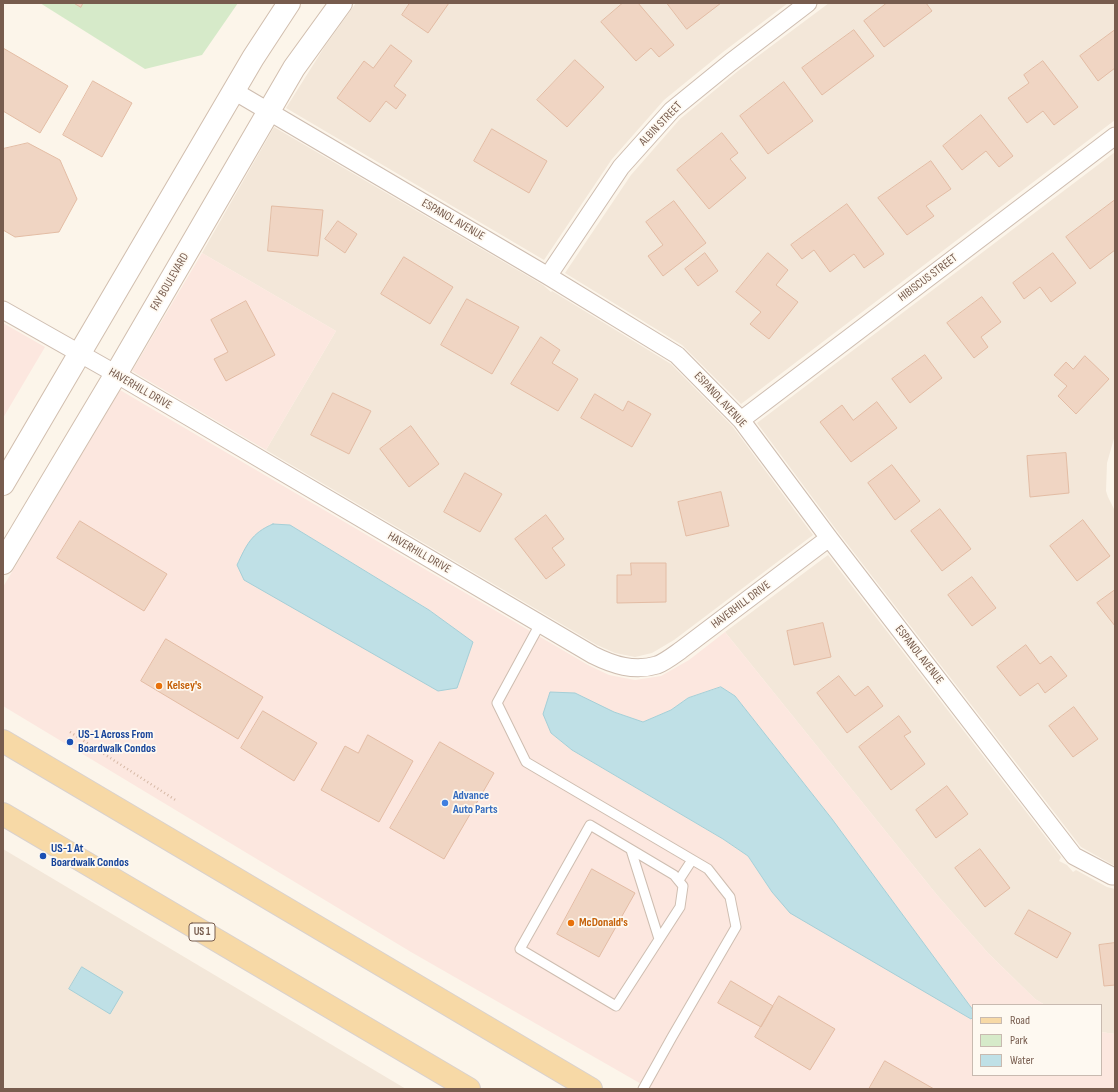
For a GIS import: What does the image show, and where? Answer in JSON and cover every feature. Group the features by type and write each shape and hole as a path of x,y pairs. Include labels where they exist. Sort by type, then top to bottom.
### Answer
{"main road":[{"path":"3,484 253,58 289,3"},
{"name":"FAY BOULEVARD","path":"3,563 116,374 294,68 341,3"},
{"path":"3,741 591,1089"},
{"name":"US 1","path":"3,814 469,1089"}],"street":[{"name":"ALBIN STREET","path":"548,276 621,166 672,110 731,62 808,3"},
{"name":"ESPANOL AVENUE","path":"234,91 548,276 677,355 741,420 829,538 1074,856 1112,876 1115,876"},
{"name":"HIBISCUS STREET","path":"741,420 1115,136"},
{"name":"HAVERHILL DRIVE","path":"3,310 116,374 593,655 612,664 636,668 657,665 681,650 829,538"}],"lane":[{"path":"540,624 497,703 526,762 708,869 730,897 736,927 643,1089"},
{"path":"590,825 674,875 679,880 683,886 680,907 616,1006 520,950 590,825"},
{"path":"631,850 659,939"},
{"path":"679,880 692,860"}],"path":[{"path":"70,732 177,801"}],"shaded area":[{"path":"356,3 788,3 723,52 664,100 612,159 544,260 286,108 325,46"},
{"path":"829,3 1115,3 1115,120 741,404 682,345 565,273 631,175 680,119 738,71"},
{"path":"274,127 543,285 551,292 552,291 671,364 733,427 813,535 674,640 652,653 635,657 615,653 597,645 266,450 336,331 202,253"},
{"path":"1115,152 1115,435 1107,463 1106,491 1115,511 1115,865 1113,865 1081,847 838,532 757,423"},
{"path":"202,253 336,331 266,450 132,371"},
{"path":"3,323 45,347 3,418"},
{"path":"120,390 588,665 609,675 635,680 661,676 689,660 725,632 937,895 988,953 1035,999 1043,1004 972,1004 972,1009 832,819 735,696 721,687 688,698 671,710 643,722 614,712 551,733 572,750 723,839 748,856 772,892 971,1019 972,1018 972,1076 1102,1076 1102,1032 1115,1034 1115,1089 650,1089 411,952 3,706 3,587","holes":["290,525 429,610 472,642"]},
{"path":"828,555 1061,857 1059,861 1067,865 1073,872 1076,870 1107,887 1115,889 1115,1034 1102,1032 1102,1004 1043,1004 1035,999 988,953 937,895 725,632"},
{"path":"3,849 406,1089 3,1089"}],"green space":[{"path":"40,3 238,3 202,55 145,69"}],"water":[{"path":"273,524 290,525 429,610 473,642 457,688 438,691 244,580 237,565 243,552 254,536"},
{"path":"721,687 735,696 832,819 972,1009 971,1019 790,913 772,892 748,856 723,839 572,750 551,733 543,714 550,692 575,693 614,712 643,722 671,710 688,698"},
{"path":"82,967 123,992 110,1014 69,989"}],"building":[{"path":"74,3 83,3 81,7"},
{"path":"410,3 449,3 428,33 402,15"},
{"path":"623,3 638,3 674,45 659,57 651,48 636,61 601,22"},
{"path":"667,3 721,3 687,29"},
{"path":"887,3 926,3 932,11 884,47 864,21"},
{"path":"854,30 874,56 822,95 802,68"},
{"path":"1115,30 1115,68 1098,81 1080,56"},
{"path":"391,45 412,61 394,86 406,95 396,109 386,101 370,122 337,98 364,61 373,68"},
{"path":"3,48 68,86 40,133 3,111"},
{"path":"575,60 604,87 567,127 537,100"},
{"path":"1043,61 1078,107 1054,125 1043,111 1027,123 1008,98 1029,83 1024,75"},
{"path":"93,81 132,103 102,157 63,135"},
{"path":"784,82 813,121 768,154 740,116"},
{"path":"981,115 1013,156 999,167 986,151 962,170 943,146"},
{"path":"492,129 547,161 529,193 474,161"},
{"path":"722,133 738,153 730,159 746,178 709,209 677,170"},
{"path":"28,143 60,160 77,199 59,232 15,237 3,230 3,149"},
{"path":"931,161 951,189 926,206 934,216 907,235 878,198"},
{"path":"1115,200 1115,250 1090,269 1066,237"},
{"path":"674,201 706,243 663,276 648,256 663,245 646,222"},
{"path":"847,204 884,254 864,268 854,254 830,272 814,250 802,259 791,245"},
{"path":"272,206 323,210 318,256 268,251"},
{"path":"338,221 357,234 345,253 325,239"},
{"path":"705,253 718,271 698,286 685,269"},
{"path":"768,253 788,270 776,285 798,302 769,339 750,324 761,312 736,292"},
{"path":"1053,253 1076,283 1051,302 1040,287 1024,299 1013,283"},
{"path":"404,257 453,287 430,324 381,294"},
{"path":"982,297 1001,322 981,337 988,347 974,358 947,323"},
{"path":"467,299 519,327 492,374 441,345"},
{"path":"246,301 275,355 226,381 214,359 228,352 211,320"},
{"path":"541,337 560,350 552,363 578,379 558,411 511,384"},
{"path":"925,355 942,378 910,403 892,379"},
{"path":"1085,356 1109,379 1076,414 1058,396 1067,386 1054,375 1066,362 1073,369"},
{"path":"333,393 371,411 349,454 311,435"},
{"path":"595,394 623,411 628,401 651,414 632,447 581,418"},
{"path":"877,402 897,428 851,462 820,422 842,405 853,420"},
{"path":"411,426 439,464 409,487 380,449"},
{"path":"1066,453 1069,493 1030,497 1027,456"},
{"path":"892,465 920,501 895,520 868,483"},
{"path":"465,473 502,494 480,532 444,512"},
{"path":"721,492 729,526 686,536 678,502"},
{"path":"940,509 971,549 942,571 911,531"},
{"path":"546,515 564,539 552,548 565,565 546,579 515,539"},
{"path":"1083,520 1110,556 1077,581 1050,546"},
{"path":"80,521 167,574 144,611 57,558"},
{"path":"631,563 666,563 666,602 617,603 617,575 631,575"},
{"path":"972,577 996,608 972,626 948,595"},
{"path":"1115,590 1115,626 1097,603"},
{"path":"823,623 831,657 794,665 787,631"},
{"path":"166,639 263,697 238,739 141,681"},
{"path":"1026,645 1040,664 1051,656 1067,676 1045,693 1038,683 1020,696 997,667"},
{"path":"839,676 855,696 868,686 883,706 847,733 817,693"},
{"path":"1074,707 1098,739 1073,757 1049,726"},
{"path":"263,711 317,743 294,781 241,748"},
{"path":"899,716 911,732 904,736 925,764 891,790 859,747"},
{"path":"368,735 413,761 379,822 321,790 345,746 358,753"},
{"path":"440,742 494,773 444,859 390,828"},
{"path":"947,786 968,814 936,838 916,810"},
{"path":"980,849 1010,888 985,907 955,868"},
{"path":"592,869 635,893 599,957 557,934"},
{"path":"1029,910 1071,933 1057,958 1015,934"},
{"path":"1115,943 1115,985 1104,986 1099,945"},
{"path":"731,981 773,1006 761,1027 718,1003"},
{"path":"779,996 835,1029 810,1070 755,1037"},
{"path":"885,1061 934,1089 869,1089"}],"place":[{"name":"Kelsey's","path":"159,686"},
{"name":"US-1 Across From Boardwalk Condos","path":"70,742"},
{"name":"Advance Auto Parts","path":"445,803"},
{"name":"US-1 At Boardwalk Condos","path":"43,856"},
{"name":"McDonald's","path":"571,923"}]}
